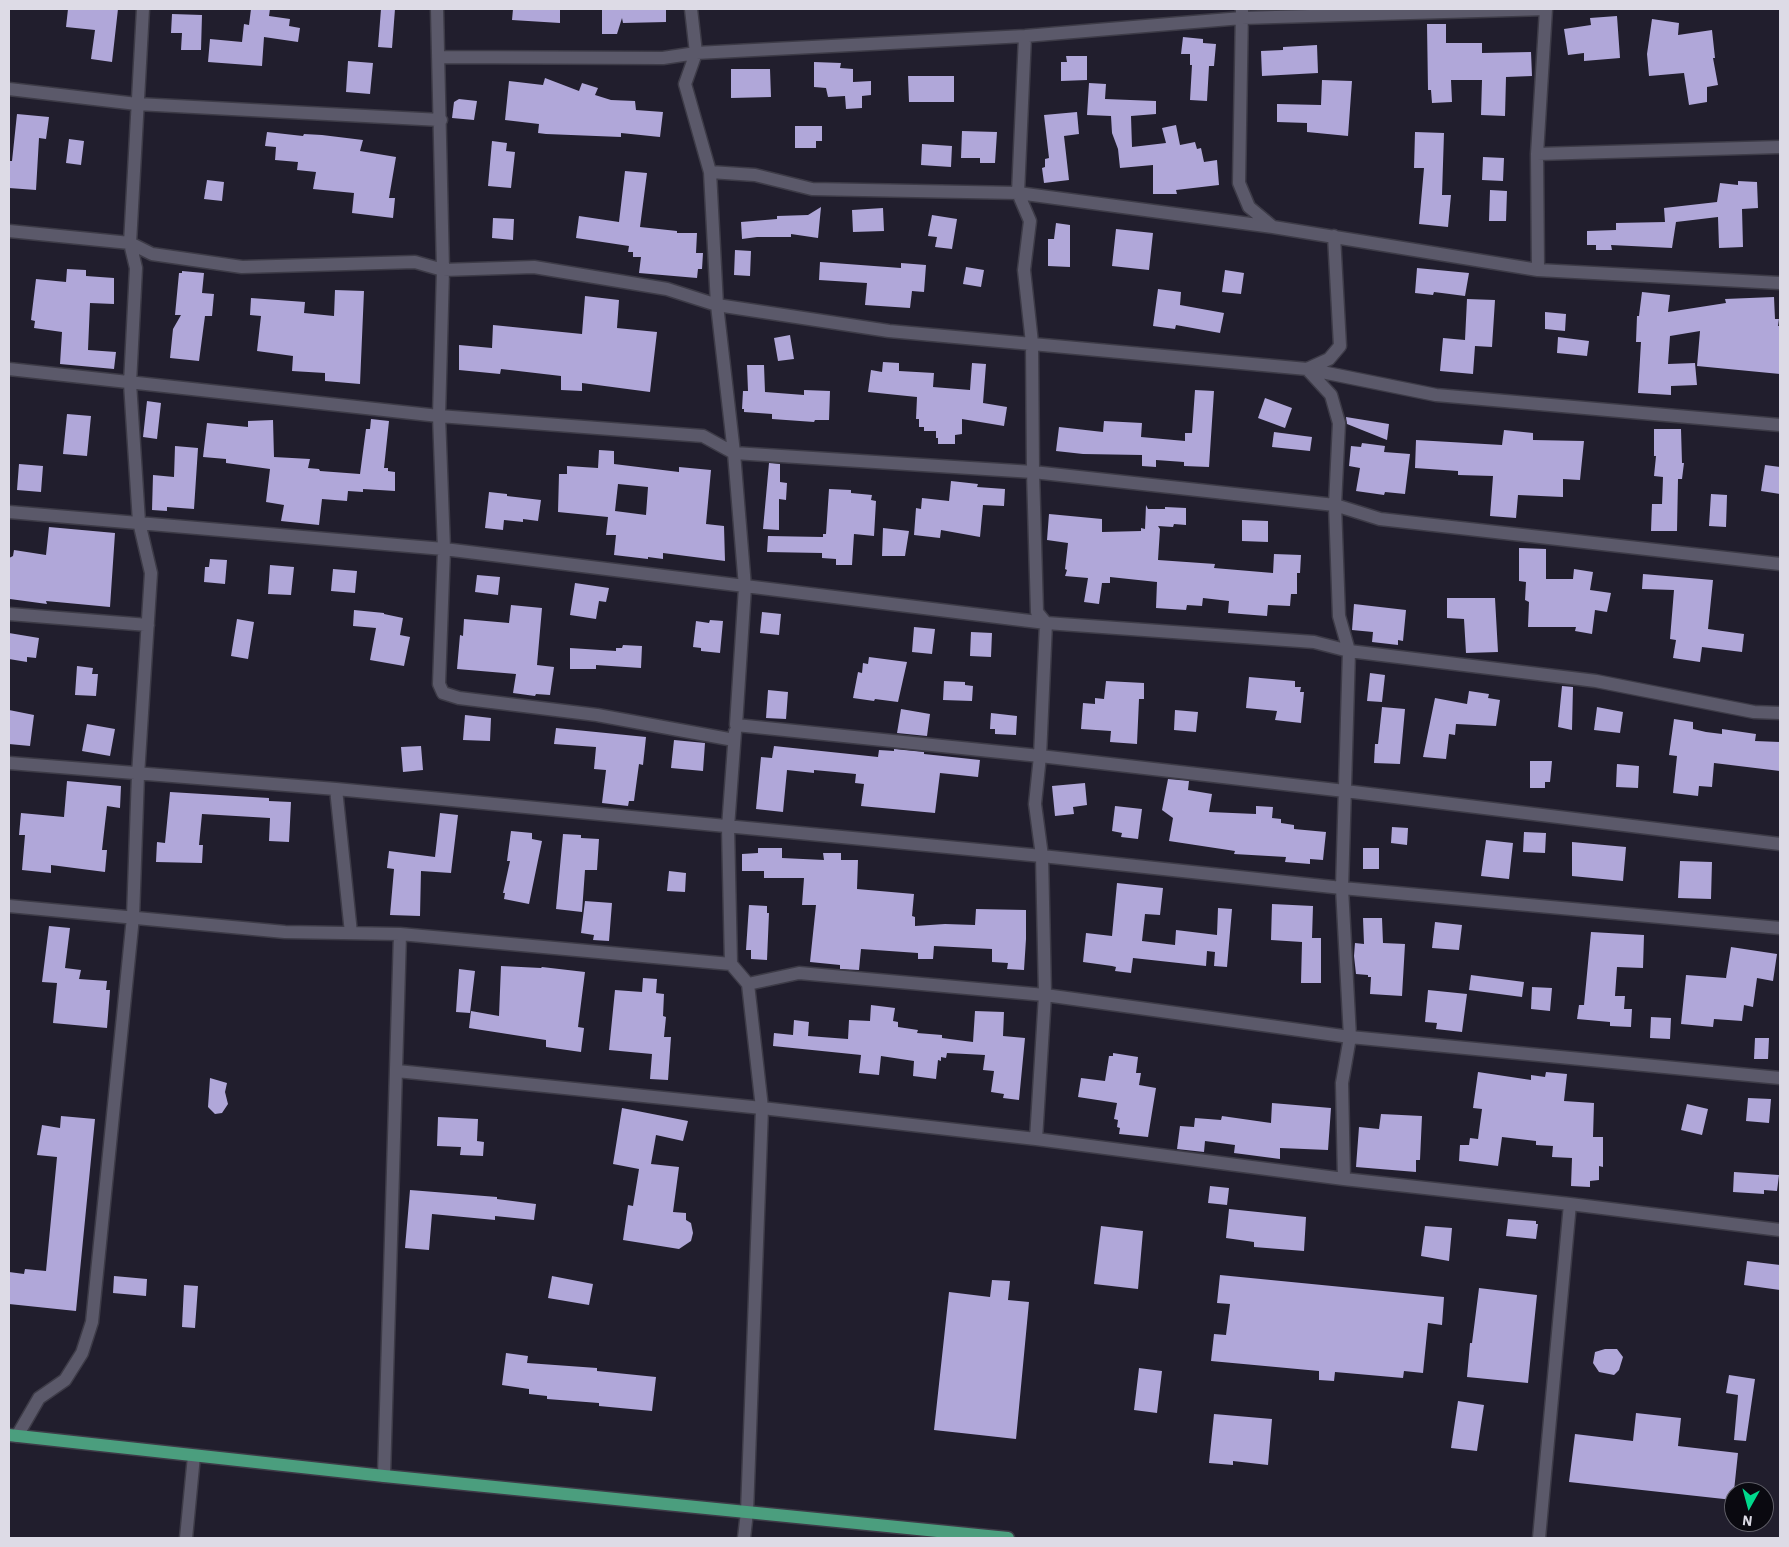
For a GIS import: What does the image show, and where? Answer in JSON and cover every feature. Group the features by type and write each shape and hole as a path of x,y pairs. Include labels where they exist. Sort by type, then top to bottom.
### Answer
{"main road":[{"path":"13,1436 384,1476 1008,1538"}],"street":[{"path":"13,1436 39,1398 65,1380 82,1354 92,1322 133,917 138,775 151,573 139,522 130,382 136,268 130,243 143,9"},
{"path":"437,9 443,270 439,416 444,549 439,684 444,693 459,698 597,716 734,740"},
{"path":"691,9 696,53 685,84 710,172 717,305 734,453 745,587 728,827 731,964 748,984 762,1108 747,1512 744,1538"},
{"path":"438,57 663,58 696,53 1025,36 1242,14 1546,9 1537,154 1538,270"},
{"path":"1242,14 1240,183 1249,207 1273,226"},
{"path":"1025,36 1018,192 1030,221 1024,270 1032,343 1037,612 1046,623 1040,756 1035,804 1042,856 1045,996 1036,1140"},
{"path":"9,89 137,104 441,120"},
{"path":"1537,154 1780,147"},
{"path":"710,172 755,175 812,189 1018,192 1273,226 1538,270 1780,283"},
{"path":"9,232 130,243 152,254 242,267 415,262 443,270 534,267 668,289 717,305 889,331 1308,369 1436,395 1780,425"},
{"path":"1308,369 1329,359 1340,346 1334,236"},
{"path":"9,368 439,416 703,436 734,453 1033,472 1335,505 1380,519 1780,564"},
{"path":"1308,369 1331,395 1339,423 1335,505 1339,616 1348,651 1342,888 1350,1037 1342,1083 1344,1179"},
{"path":"9,512 444,549 1046,623 1314,642 1348,651 1596,681 1754,712 1780,713"},
{"path":"9,614 148,625"},
{"path":"736,725 1040,756 1780,844"},
{"path":"9,763 336,790 1042,856 1342,888 1780,928"},
{"path":"336,790 351,933"},
{"path":"9,906 285,932 400,934 731,964"},
{"path":"384,1476 398,1071 400,934"},
{"path":"748,984 799,973 1045,996 1350,1037 1780,1078"},
{"path":"398,1071 762,1108 1780,1230"},
{"path":"1539,1538 1570,1204"},
{"path":"186,1538 194,1456"}],"building":[{"path":"68,9 118,9 112,62 91,59 95,30 66,27"},
{"path":"251,9 270,9 269,16 290,19 289,26 300,28 298,42 264,37 262,66 208,62 210,39 242,42 244,24 249,25"},
{"path":"381,9 395,9 392,48 378,47"},
{"path":"513,9 560,9 560,23 512,20"},
{"path":"602,9 666,9 666,22 623,23 622,18 617,34 602,34"},
{"path":"172,14 202,15 201,50 181,50 182,33 171,33"},
{"path":"1617,16 1620,58 1584,61 1584,53 1568,55 1564,29 1591,25 1590,18"},
{"path":"1652,19 1679,23 1678,35 1712,30 1715,58 1713,58 1718,85 1707,87 1707,102 1689,105 1684,73 1649,76 1647,54"},
{"path":"1427,24 1446,24 1446,43 1482,43 1482,53 1531,52 1532,76 1506,77 1505,116 1481,115 1482,80 1451,80 1452,102 1432,103 1431,90 1428,90"},
{"path":"1183,37 1203,39 1203,43 1216,44 1214,66 1209,66 1207,101 1190,100 1192,65 1190,65 1190,54 1181,54"},
{"path":"1317,45 1318,73 1262,76 1261,51 1283,50 1283,47"},
{"path":"1066,56 1087,56 1087,80 1061,81 1061,62 1067,62"},
{"path":"348,61 373,63 370,94 346,92"},
{"path":"814,62 841,63 840,68 853,69 853,82 871,81 871,95 862,96 862,108 846,109 845,96 828,97 826,88 814,87"},
{"path":"731,69 770,69 771,97 731,98"},
{"path":"908,76 954,76 954,102 909,102"},
{"path":"545,78 579,91 582,83 598,88 595,95 611,100 635,101 636,110 663,112 660,137 621,133 621,137 546,134 538,133 539,124 505,120 509,81 543,85"},
{"path":"1322,80 1352,81 1348,136 1307,132 1307,123 1277,122 1277,104 1321,105"},
{"path":"1089,83 1106,84 1105,99 1156,101 1156,114 1131,116 1132,147 1166,143 1162,128 1176,125 1180,145 1195,142 1197,149 1201,148 1204,162 1217,160 1219,185 1176,190 1177,194 1153,194 1153,165 1120,168 1118,149 1112,133 1111,116 1087,115"},
{"path":"459,99 477,101 474,120 452,118 454,102"},
{"path":"1077,112 1079,134 1064,136 1069,180 1044,183 1042,168 1045,167 1045,159 1049,158 1044,115"},
{"path":"17,114 49,117 46,139 39,138 36,190 9,188 9,161 12,161"},
{"path":"795,126 822,126 822,141 816,141 816,148 795,148"},
{"path":"962,131 997,132 995,163 980,163 980,158 961,158"},
{"path":"267,132 303,136 304,134 322,135 363,140 360,151 396,157 389,198 395,198 393,218 352,213 354,193 313,189 316,172 297,170 298,162 275,160 276,147 265,146"},
{"path":"1415,132 1444,133 1442,195 1451,195 1448,227 1419,224 1424,168 1414,168"},
{"path":"69,139 84,141 81,165 66,163"},
{"path":"492,141 507,143 506,151 515,152 511,188 488,186"},
{"path":"922,144 952,146 951,167 921,165"},
{"path":"1483,157 1504,158 1503,181 1482,180"},
{"path":"625,171 647,173 640,227 677,231 677,233 697,233 696,253 703,253 702,269 698,269 697,278 639,273 641,257 633,257 633,252 628,252 629,246 576,238 579,216 619,222"},
{"path":"207,180 224,182 222,201 204,199"},
{"path":"1738,181 1757,182 1758,208 1742,209 1743,247 1719,248 1718,217 1676,222 1672,248 1611,245 1612,250 1596,250 1596,245 1587,245 1587,231 1616,230 1616,223 1665,222 1664,208 1717,202 1720,183 1738,185"},
{"path":"1490,190 1507,191 1506,221 1489,221"},
{"path":"821,207 818,238 791,234 791,237 742,239 741,222 777,219 777,216 808,215"},
{"path":"883,208 884,231 853,232 852,210"},
{"path":"932,215 957,219 952,249 935,247 937,237 928,236"},
{"path":"493,218 514,219 513,240 492,238"},
{"path":"1056,223 1070,225 1070,267 1048,266 1048,239 1054,239"},
{"path":"1116,229 1153,233 1149,270 1112,266"},
{"path":"735,250 751,251 750,276 734,275"},
{"path":"820,262 901,268 901,263 926,265 924,292 912,291 910,308 865,305 867,283 819,280"},
{"path":"966,267 984,270 981,287 963,284"},
{"path":"1417,268 1469,273 1465,296 1434,292 1433,295 1415,293"},
{"path":"67,269 86,270 86,276 114,278 114,304 90,303 88,350 116,352 114,369 60,364 62,332 34,328 35,321 31,320 36,279 66,282"},
{"path":"1225,270 1244,273 1241,294 1222,292"},
{"path":"182,271 204,273 202,293 214,294 212,316 205,316 199,361 170,358 173,329 181,315 175,315 179,273 182,273"},
{"path":"1158,289 1181,292 1180,305 1224,313 1220,333 1176,325 1175,329 1153,326"},
{"path":"335,290 364,291 360,384 325,381 325,373 292,371 293,356 257,351 261,316 250,315 251,298 305,302 304,313 334,316"},
{"path":"1642,292 1670,295 1668,312 1726,303 1725,299 1774,297 1775,319 1779,319 1778,326 1780,326 1780,374 1697,366 1700,331 1670,336 1668,364 1695,363 1697,385 1671,386 1671,395 1638,393 1641,342 1636,342 1637,316 1639,316"},
{"path":"585,296 619,300 617,328 657,332 650,392 582,383 582,391 561,390 561,376 501,369 500,374 459,370 459,345 492,348 493,325 582,334"},
{"path":"1467,299 1495,300 1492,347 1475,346 1473,374 1440,371 1443,338 1465,340"},
{"path":"1545,312 1566,314 1565,331 1545,329"},
{"path":"790,335 794,359 778,361 774,338"},
{"path":"1558,337 1589,341 1587,356 1557,353"},
{"path":"883,362 899,363 899,371 934,373 933,387 970,390 972,363 986,364 983,403 1007,407 1004,426 962,419 962,434 955,435 955,444 938,444 936,431 924,431 924,427 919,427 919,419 916,419 917,397 868,392 871,370 882,372"},
{"path":"747,365 764,365 765,392 804,395 804,390 830,391 829,420 815,420 814,422 772,419 772,414 744,412 744,409 742,409 743,391 748,391"},
{"path":"1195,390 1214,391 1209,467 1184,466 1184,462 1156,460 1156,467 1142,466 1142,455 1083,454 1056,451 1059,427 1103,432 1104,421 1142,423 1141,437 1185,441 1185,433 1192,433"},
{"path":"1265,398 1292,408 1285,428 1258,418"},
{"path":"147,401 161,403 157,439 143,437"},
{"path":"67,414 91,416 87,456 63,454"},
{"path":"1346,417 1389,424 1387,440 1347,424"},
{"path":"371,419 389,421 384,468 395,472 395,491 363,489 363,492 348,491 347,501 322,499 319,525 281,521 284,505 266,502 270,469 226,463 226,459 203,457 207,423 248,427 248,421 273,420 274,457 310,459 308,468 319,469 320,471 360,474 366,429 370,429"},
{"path":"1654,429 1681,429 1682,463 1684,463 1682,479 1678,479 1677,531 1651,531 1652,504 1662,504 1663,477 1654,476 1656,456 1654,456"},
{"path":"1504,430 1533,433 1533,440 1584,441 1580,480 1563,479 1563,497 1518,495 1516,518 1490,516 1493,476 1458,475 1458,471 1415,468 1416,440 1502,445"},
{"path":"1274,432 1312,437 1310,451 1272,447"},
{"path":"1362,443 1385,446 1384,452 1410,454 1405,494 1385,492 1384,495 1356,491 1360,468 1349,466 1351,446 1361,447"},
{"path":"175,446 198,448 194,509 167,507 167,511 152,510 153,475 174,477"},
{"path":"599,450 614,451 614,464 679,472 679,467 711,470 706,524 724,526 725,561 663,553 663,559 614,555 616,535 606,535 608,517 558,512 559,474 567,474 567,466 598,468","holes":["618,484 648,487 646,515 615,511"]},
{"path":"769,463 780,464 780,482 787,483 786,500 779,499 779,530 763,529"},
{"path":"19,464 43,466 41,492 17,490"},
{"path":"1765,465 1780,467 1780,494 1761,491"},
{"path":"951,481 978,484 977,487 1005,489 1004,506 983,505 980,537 941,530 940,538 914,535 916,508 921,509 922,498 949,501"},
{"path":"829,489 851,490 851,493 872,495 871,500 876,501 874,536 854,534 852,565 836,565 836,559 822,558 822,553 767,552 768,536 823,537 823,534 826,534"},
{"path":"489,492 541,500 538,521 523,519 523,522 504,520 503,530 485,528"},
{"path":"1711,494 1727,495 1726,527 1709,526"},
{"path":"1146,505 1148,509 1165,509 1165,507 1186,508 1186,525 1174,524 1173,527 1158,526 1160,529 1158,560 1215,564 1214,568 1273,573 1274,554 1301,555 1300,573 1297,573 1297,594 1291,594 1290,606 1268,605 1267,616 1228,613 1229,601 1203,598 1202,606 1187,605 1186,610 1156,608 1157,582 1110,577 1110,583 1102,583 1099,604 1084,602 1088,578 1065,576 1068,543 1047,540 1049,514 1102,519 1102,532 1141,531 1141,528 1145,529"},
{"path":"1242,520 1268,521 1268,542 1242,541"},
{"path":"49,527 115,533 110,607 46,601 47,604 10,599 9,558 13,556 14,550 46,555"},
{"path":"883,528 909,531 905,556 882,556"},
{"path":"1519,548 1546,549 1546,579 1573,579 1574,569 1593,572 1590,590 1611,593 1607,612 1595,610 1592,634 1575,631 1576,627 1528,627 1529,602 1525,600 1526,582 1519,581"},
{"path":"210,559 227,560 225,584 204,582 205,567 209,567"},
{"path":"270,565 294,567 291,595 268,594"},
{"path":"333,569 357,571 355,593 331,591"},
{"path":"1643,574 1713,580 1708,629 1744,634 1742,652 1702,647 1700,662 1673,658 1676,640 1670,639 1674,590 1642,589"},
{"path":"477,575 500,577 498,595 475,592"},
{"path":"575,583 609,588 606,602 599,601 596,619 570,615"},
{"path":"1447,598 1495,598 1498,652 1466,653 1464,619 1447,618"},
{"path":"1354,604 1406,610 1403,641 1398,640 1398,645 1372,642 1373,632 1352,630"},
{"path":"511,605 542,608 537,665 554,667 550,695 536,694 535,696 513,693 516,674 457,669 460,635 463,636 464,619 509,623"},
{"path":"354,610 384,613 403,618 400,635 410,637 404,666 370,660 376,628 353,626"},
{"path":"762,612 781,614 779,635 760,633"},
{"path":"237,619 254,622 248,659 231,656"},
{"path":"710,620 723,621 720,653 701,651 701,648 693,647 696,621 709,623"},
{"path":"914,627 935,629 932,654 912,652"},
{"path":"971,632 992,633 991,657 970,656"},
{"path":"9,633 39,638 36,658 27,657 27,662 9,659"},
{"path":"623,645 642,646 641,668 596,665 596,669 570,669 570,648 616,651 616,648 622,648"},
{"path":"869,657 907,662 898,702 853,698 858,672 862,673 863,663 868,664"},
{"path":"77,666 93,668 92,674 98,674 96,696 75,695"},
{"path":"1370,673 1385,675 1382,702 1367,701"},
{"path":"1249,677 1295,681 1295,687 1301,687 1300,692 1304,692 1301,723 1275,720 1277,711 1246,708"},
{"path":"944,681 965,682 965,685 973,686 972,701 943,700"},
{"path":"1106,681 1144,683 1144,699 1139,699 1137,744 1110,742 1111,731 1081,729 1083,703 1095,704 1095,698 1104,699"},
{"path":"1562,686 1573,687 1572,730 1558,727"},
{"path":"768,690 788,692 786,719 766,718"},
{"path":"1469,691 1489,694 1488,698 1500,700 1496,726 1456,724 1455,735 1449,734 1446,759 1423,757 1435,698 1467,704"},
{"path":"1382,707 1405,709 1400,764 1374,763 1375,744 1378,744"},
{"path":"1597,707 1623,712 1620,733 1594,730"},
{"path":"901,709 930,714 927,736 897,733"},
{"path":"9,710 34,715 30,746 9,744"},
{"path":"1175,710 1198,712 1196,732 1174,730"},
{"path":"991,713 1017,716 1016,735 995,734 995,729 990,729"},
{"path":"465,715 491,718 490,741 463,740"},
{"path":"1674,719 1693,722 1693,729 1706,732 1722,734 1722,729 1756,734 1755,741 1780,742 1780,771 1714,763 1712,787 1699,786 1698,796 1673,793 1677,756 1669,755"},
{"path":"87,724 115,729 110,756 82,751"},
{"path":"556,728 646,737 643,765 639,764 634,801 629,801 628,806 602,803 606,770 594,769 596,747 554,744"},
{"path":"674,740 705,743 703,771 671,768"},
{"path":"421,746 423,770 403,772 401,747"},
{"path":"774,746 878,757 879,750 894,751 894,749 980,760 978,777 940,773 935,813 861,806 864,784 855,783 856,774 814,770 814,773 787,770 783,812 756,809 761,757 772,758"},
{"path":"1530,761 1552,761 1550,782 1545,782 1545,788 1530,788"},
{"path":"1617,764 1639,766 1638,788 1616,787"},
{"path":"1168,779 1189,781 1188,790 1212,794 1209,812 1256,814 1256,806 1273,807 1272,818 1281,819 1281,823 1294,825 1294,829 1326,832 1323,860 1310,859 1310,864 1285,862 1286,857 1234,854 1235,851 1169,841 1173,818 1162,810"},
{"path":"67,781 121,786 120,808 107,806 102,850 107,850 105,872 51,865 51,873 22,870 25,835 19,835 21,813 64,817"},
{"path":"1085,783 1087,805 1073,807 1074,814 1055,816 1052,786"},
{"path":"170,792 269,798 269,801 291,802 289,842 269,841 270,818 202,814 199,845 203,845 202,863 156,862 157,842 165,843"},
{"path":"1115,806 1142,809 1138,839 1121,837 1122,833 1112,831"},
{"path":"440,813 458,815 451,873 421,871 420,916 390,915 394,869 387,868 389,851 435,857"},
{"path":"1392,827 1408,828 1407,845 1391,843"},
{"path":"511,831 532,833 532,839 542,841 529,904 504,899 505,893 503,893 510,861 507,861"},
{"path":"1524,832 1546,833 1545,853 1523,852"},
{"path":"563,834 599,839 597,870 585,870 582,912 556,909"},
{"path":"1486,840 1513,843 1509,879 1481,876"},
{"path":"1572,842 1626,847 1623,881 1572,876"},
{"path":"758,848 782,848 782,858 824,860 823,853 841,853 841,860 858,860 857,889 914,894 912,916 915,917 915,926 975,925 976,909 1026,910 1024,970 1007,969 1008,963 992,962 992,949 934,946 933,959 918,959 918,953 861,949 859,970 840,969 840,965 810,962 816,905 802,905 804,878 764,878 764,871 742,871 742,854 758,853"},
{"path":"1363,848 1379,848 1379,869 1363,869"},
{"path":"1680,861 1712,862 1711,899 1678,898"},
{"path":"669,871 686,873 685,892 667,891"},
{"path":"1117,883 1163,888 1160,915 1145,914 1142,941 1175,945 1176,930 1217,935 1218,908 1232,909 1227,967 1214,966 1215,952 1207,951 1206,966 1133,958 1131,973 1115,971 1116,967 1112,966 1083,962 1086,933 1112,936"},
{"path":"585,901 612,903 609,941 593,940 594,935 581,933"},
{"path":"1272,904 1313,906 1312,938 1321,938 1321,983 1301,983 1302,942 1271,940"},
{"path":"749,905 767,906 767,913 769,913 767,960 751,959 751,950 746,950"},
{"path":"1363,918 1382,918 1383,943 1405,944 1402,996 1370,994 1371,977 1356,974 1355,943 1364,944"},
{"path":"1435,922 1462,925 1459,950 1432,948"},
{"path":"49,926 70,928 65,968 81,970 79,979 107,981 106,990 110,990 107,1028 53,1023 57,983 42,982"},
{"path":"1591,932 1644,935 1643,968 1617,967 1615,996 1625,996 1624,1009 1632,1009 1631,1027 1610,1026 1610,1022 1577,1019 1579,1005 1584,1005"},
{"path":"1731,947 1777,954 1773,981 1757,978 1753,1007 1744,1005 1742,1021 1714,1019 1713,1027 1681,1024 1686,975 1726,978"},
{"path":"501,966 542,967 585,972 578,1027 584,1028 581,1052 546,1047 546,1040 469,1028 471,1011 499,1016"},
{"path":"459,969 475,971 470,1013 456,1012"},
{"path":"1471,975 1524,982 1522,997 1469,990"},
{"path":"643,978 657,979 656,993 664,994 663,1016 666,1017 664,1037 671,1037 668,1080 650,1079 652,1054 609,1050 615,990 642,992"},
{"path":"1532,987 1552,988 1550,1011 1531,1009"},
{"path":"1428,990 1467,994 1462,1032 1436,1029 1437,1023 1425,1022"},
{"path":"871,1005 895,1008 893,1021 898,1022 898,1027 918,1030 917,1033 942,1035 942,1038 973,1042 975,1011 1004,1012 1003,1036 1025,1038 1019,1100 1003,1098 1004,1094 991,1092 994,1071 983,1070 985,1055 947,1053 946,1058 941,1057 941,1061 938,1060 936,1079 913,1076 914,1061 881,1056 879,1075 859,1073 861,1055 773,1046 774,1033 793,1035 794,1020 809,1022 808,1036 848,1039 849,1020 870,1021"},
{"path":"1651,1017 1671,1018 1670,1039 1650,1038"},
{"path":"1755,1038 1769,1038 1768,1059 1754,1059"},
{"path":"1113,1053 1138,1057 1136,1073 1141,1073 1139,1085 1156,1088 1148,1137 1119,1134 1118,1120 1114,1119 1117,1103 1078,1097 1081,1078 1105,1081 1109,1056 1113,1056"},
{"path":"1478,1072 1531,1080 1531,1075 1545,1077 1546,1072 1567,1074 1564,1101 1594,1103 1593,1137 1603,1137 1603,1167 1599,1166 1599,1180 1590,1181 1590,1187 1571,1186 1572,1158 1552,1157 1553,1146 1536,1145 1536,1141 1502,1137 1498,1166 1459,1161 1460,1145 1469,1145 1470,1138 1478,1139 1482,1109 1473,1108"},
{"path":"210,1078 227,1083 225,1092 228,1104 222,1113 215,1114 208,1107"},
{"path":"1748,1098 1771,1099 1769,1123 1746,1121"},
{"path":"1272,1103 1331,1108 1328,1150 1280,1148 1280,1159 1234,1153 1235,1145 1205,1141 1204,1152 1177,1149 1180,1126 1194,1127 1195,1118 1221,1120 1222,1116 1271,1123"},
{"path":"1687,1104 1708,1109 1702,1135 1681,1130"},
{"path":"622,1108 688,1121 683,1141 656,1135 651,1164 679,1167 673,1212 686,1213 686,1220 691,1223 693,1233 691,1241 679,1249 623,1240 628,1205 633,1206 639,1169 613,1164"},
{"path":"1381,1114 1422,1116 1420,1160 1416,1160 1416,1172 1356,1167 1359,1127 1379,1129"},
{"path":"61,1116 95,1119 76,1311 9,1304 9,1272 24,1274 25,1269 46,1271 57,1157 37,1155 42,1125 60,1128"},
{"path":"438,1117 478,1119 477,1141 484,1142 483,1156 460,1155 461,1147 437,1146"},
{"path":"1734,1172 1779,1175 1777,1191 1764,1190 1764,1194 1733,1192"},
{"path":"1210,1186 1229,1188 1227,1205 1208,1203"},
{"path":"410,1190 497,1197 497,1199 536,1204 534,1220 495,1216 495,1220 432,1214 429,1250 405,1248"},
{"path":"1229,1209 1306,1217 1304,1251 1254,1247 1254,1242 1226,1238"},
{"path":"1508,1219 1536,1221 1536,1224 1538,1224 1536,1239 1506,1236"},
{"path":"1101,1226 1143,1231 1138,1289 1094,1284"},
{"path":"1425,1226 1452,1228 1449,1261 1421,1256"},
{"path":"1747,1261 1780,1265 1780,1290 1744,1285"},
{"path":"1220,1275 1444,1297 1442,1325 1428,1323 1423,1373 1404,1371 1403,1378 1335,1372 1334,1381 1319,1380 1319,1371 1211,1361 1214,1334 1226,1335 1230,1304 1217,1303"},
{"path":"114,1276 147,1279 146,1296 113,1293"},
{"path":"552,1276 593,1284 589,1305 548,1298"},
{"path":"992,1280 1010,1281 1008,1300 1029,1302 1016,1439 934,1430 949,1292 990,1297"},
{"path":"184,1285 198,1286 195,1328 182,1327"},
{"path":"1479,1288 1537,1295 1528,1383 1467,1377 1470,1343 1472,1343"},
{"path":"1605,1349 1617,1349 1623,1357 1619,1370 1614,1375 1599,1372 1593,1363 1595,1352"},
{"path":"506,1353 528,1356 527,1363 597,1368 597,1371 656,1377 652,1411 599,1406 599,1403 547,1399 547,1396 529,1394 529,1389 502,1385"},
{"path":"1139,1368 1162,1371 1157,1413 1134,1410"},
{"path":"1729,1375 1755,1379 1746,1441 1734,1440 1738,1395 1726,1393"},
{"path":"1458,1401 1484,1405 1477,1451 1451,1448"},
{"path":"1636,1413 1681,1418 1678,1446 1738,1453 1735,1482 1724,1482 1724,1499 1569,1482 1575,1434 1633,1441"},
{"path":"1214,1414 1272,1419 1268,1465 1233,1461 1233,1465 1209,1463"}]}
